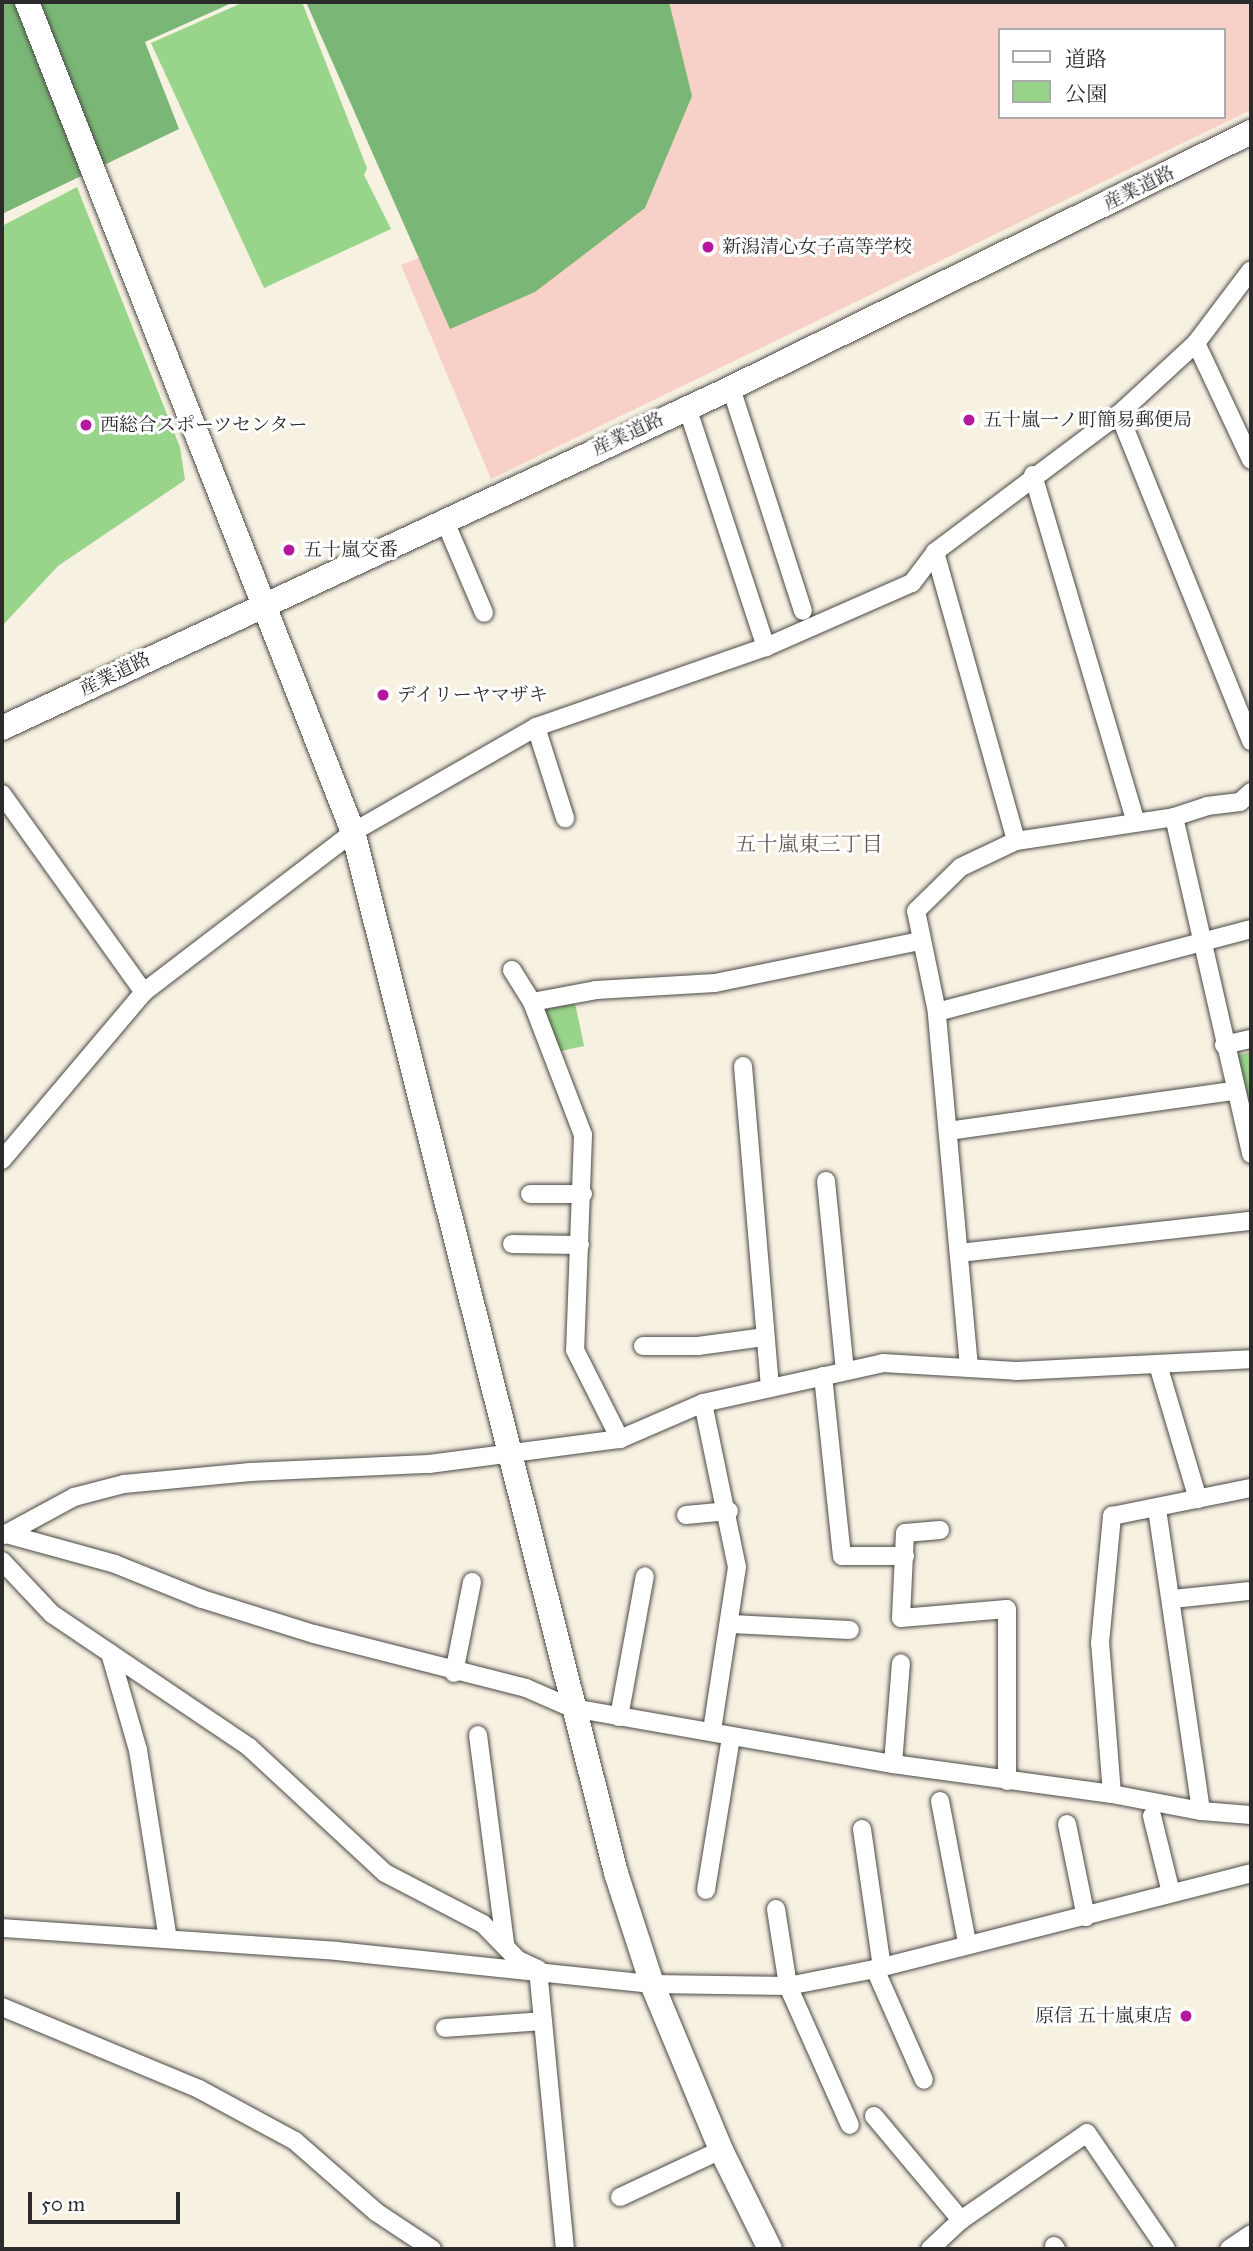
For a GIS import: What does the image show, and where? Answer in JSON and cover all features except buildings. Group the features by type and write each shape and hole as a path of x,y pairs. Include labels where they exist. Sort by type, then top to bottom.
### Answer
{"street":[{"path":"27,2 353,832 510,1453 569,1671 572,1708 652,1984 721,2150 770,2249"},
{"name":"産業道路","path":"2,728 262,603 731,388 1251,132"},
{"path":"2,1160 144,992 353,832 536,727 766,647 912,583 935,552 1033,475 1119,414 1196,343 1251,270"},
{"path":"1196,343 1251,460"},
{"path":"731,388 803,611"},
{"path":"687,407 766,647"},
{"path":"1119,414 1251,741"},
{"path":"1033,475 1136,822"},
{"path":"444,519 484,612"},
{"path":"935,552 1016,841"},
{"path":"536,727 565,818"},
{"path":"969,1367 937,1012 920,941 916,911 940,884 961,867 1016,841 1174,817 1207,806 1240,802 1251,792"},
{"path":"2,794 144,992"},
{"path":"1174,817 1234,1091 1251,1154"},
{"path":"937,1012 1251,929"},
{"path":"531,1002 596,990 715,983 920,941"},
{"path":"512,970 531,1002 583,1135 583,1194 575,1350 620,1439"},
{"path":"1224,1045 1251,1039"},
{"path":"743,1066 770,1388"},
{"path":"948,1131 1234,1091"},
{"path":"826,1181 845,1371"},
{"path":"530,1194 583,1194"},
{"path":"959,1253 1251,1221"},
{"path":"512,1244 580,1245"},
{"path":"643,1346 698,1346 765,1337"},
{"path":"6,1535 74,1497 124,1484 250,1472 429,1464 620,1439 703,1403 883,1363 1016,1371 1251,1359"},
{"path":"1158,1365 1198,1499"},
{"path":"823,1376 842,1556 905,1556"},
{"path":"703,1403 729,1511 737,1567 731,1624 712,1731"},
{"path":"1112,1794 1100,1643 1112,1516 1251,1488"},
{"path":"1157,1509 1201,1811"},
{"path":"686,1515 729,1511"},
{"path":"940,1530 905,1534 901,1618 1007,1609 1007,1781"},
{"path":"6,1535 115,1564 202,1599 454,1673 526,1688 572,1708 893,1764 1112,1794 1201,1811 1251,1815"},
{"path":"2,1560 52,1614 249,1747 385,1873 483,1924 518,1960 538,1969"},
{"path":"619,1717 645,1576"},
{"path":"454,1673 472,1582"},
{"path":"1172,1599 1249,1591"},
{"path":"731,1624 850,1630"},
{"path":"110,1653 143,1775 168,1939"},
{"path":"893,1764 901,1663"},
{"path":"478,1735 505,1944"},
{"path":"706,1890 732,1737"},
{"path":"940,1801 967,1943"},
{"path":"1152,1816 1171,1893"},
{"path":"1067,1824 1086,1917"},
{"path":"862,1829 878,1968 925,2080"},
{"path":"2,1928 337,1951 443,1965 538,1969 652,1984 788,1986 878,1968 967,1943 1086,1917 1251,1873"},
{"path":"776,1909 788,1986 850,2125"},
{"path":"538,1969 565,2249"},
{"path":"2,2007 199,2089 295,2141 376,2211 432,2249"},
{"path":"445,2028 542,2021"},
{"path":"874,2116 961,2220"},
{"path":"930,2249 961,2220 1087,2133 1166,2249"},
{"path":"620,2197 721,2150"},
{"path":"1229,2249 1251,2234"}],"shaded area":[{"name":"新潟清心女子高等学校","path":"552,2 1251,2 1251,110 491,479 401,265 492,228"}],"green space":[{"path":"2,2 234,2 145,42 179,129 2,214"},
{"path":"244,2 302,2 367,168 364,175 391,229 264,288 151,43"},
{"path":"306,2 669,2 692,96 645,208 535,292 450,329"},
{"name":"西総合スポーツセンター","path":"77,187 180,447 185,480 58,566 2,626 2,226"},
{"path":"575,1003 584,1046 553,1053 544,1010"},
{"path":"1251,1052 1251,1130 1235,1056"}],"place":[{"name":"新潟清心女子高等学校","path":"708,247"},
{"name":"五十嵐一ノ町簡易郵便局","path":"969,420"},
{"name":"西総合スポーツセンター","path":"86,425"},
{"name":"五十嵐交番","path":"289,550"},
{"name":"デイリーヤマザキ","path":"383,695"},
{"name":"原信 五十嵐東店","path":"1186,2016"}],"district":[{"name":"五十嵐東三丁目","path":"809,844"}]}
